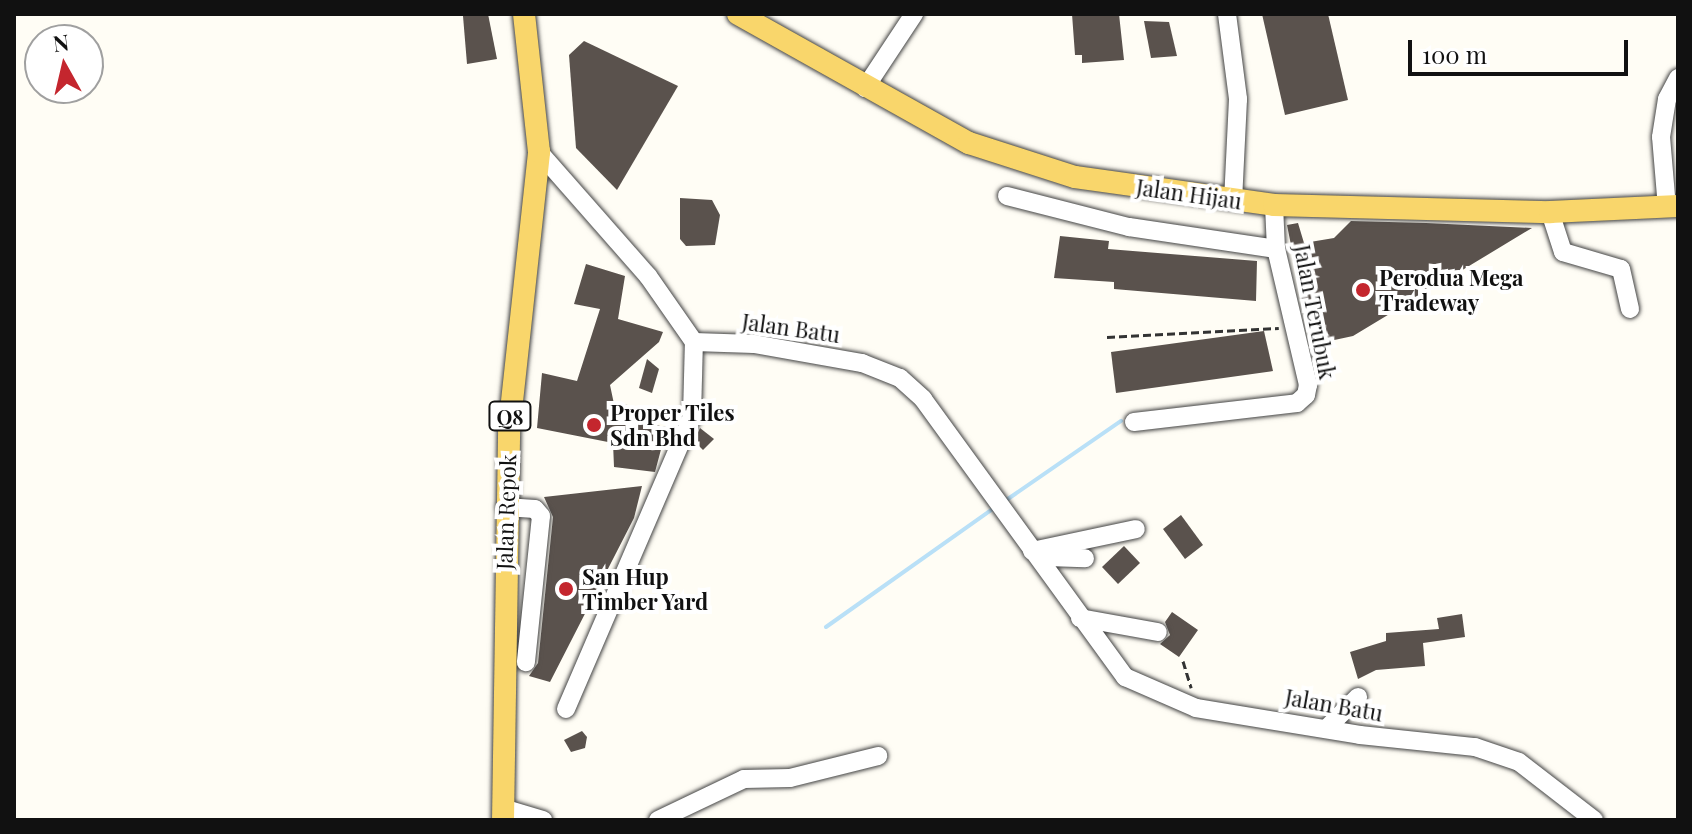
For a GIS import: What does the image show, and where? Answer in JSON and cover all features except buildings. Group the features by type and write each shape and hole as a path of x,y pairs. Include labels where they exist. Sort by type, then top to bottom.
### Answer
{"main road":[{"name":"Jalan Repok","path":"503,814 505,507 516,346 539,152 524,14"},
{"name":"Jalan Hijau","path":"738,14 865,88 969,143 1075,177 1274,205 1550,212 1673,207"}],"street":[{"path":"865,88 914,14"},
{"path":"1227,14 1238,99 1233,201"},
{"path":"1673,207 1661,137 1667,99 1678,78"},
{"path":"539,152 648,276 694,342 692,416 566,709"},
{"path":"1007,196 1129,227 1276,249"},
{"name":"Jalan Terubuk","path":"1134,422 1297,403 1308,385 1276,249 1274,205"},
{"path":"1550,212 1563,252 1621,269 1630,309"},
{"name":"Jalan Batu","path":"694,342 824,354 900,378 923,399 1125,677 1196,708 1475,747 1504,756 1530,770 1594,820"},
{"path":"505,507 535,509 541,516 526,662"},
{"path":"1034,554 1136,529"},
{"path":"1034,554 1085,558"},
{"path":"1080,618 1158,632"},
{"path":"1327,728 1358,697"},
{"path":"658,820 744,779 790,778 878,756"},
{"path":"503,814 543,820"}],"path":[{"path":"1107,337 1295,327"},
{"path":"1183,661 1196,708"}],"waterway":[{"path":"1005,501 1121,421"},
{"path":"826,627 994,508"}],"place":[{"name":"Perodua Mega Tradeway","path":"1363,290"},
{"name":"Proper Tiles Sdn Bhd","path":"594,425"},
{"name":"San Hup Timber Yard","path":"566,589"}]}
